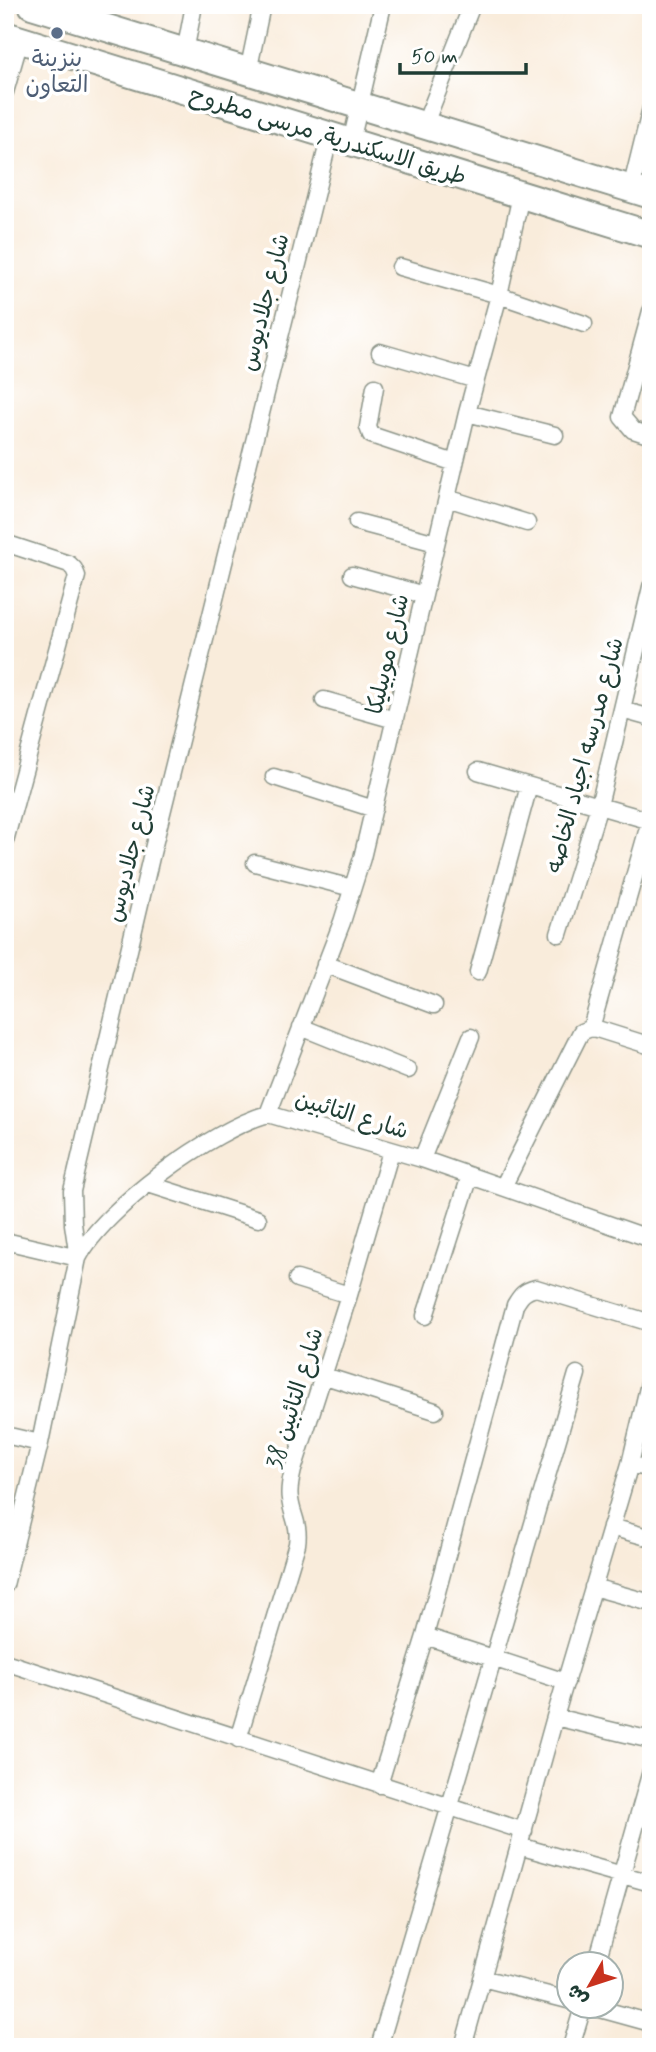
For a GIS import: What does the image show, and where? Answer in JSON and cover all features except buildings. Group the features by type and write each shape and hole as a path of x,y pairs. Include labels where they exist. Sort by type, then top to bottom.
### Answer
{"main road":[{"name":"طريق الاسكندرية, مرسى مطروح","path":"32,5 64,10 248,72 641,192"},
{"name":"طريق الاسكندرية, مرسى مطروح","path":"12,38 651,235"},
{"path":"289,122 299,87"}],"street":[{"path":"185,52 194,5"},
{"path":"248,72 262,5"},
{"name":"شارع جلاديوس","path":"5,1585 40,1443 78,1258 72,1192 152,853 276,345 340,138 360,106 383,5"},
{"path":"424,126 472,5"},
{"path":"5,92 12,38"},
{"path":"641,192 651,108"},
{"name":"شارع موبيليكا","path":"268,1114 326,964 352,888 374,809 521,195"},
{"path":"400,267 499,295 584,324"},
{"path":"651,311 622,416 633,430 651,436"},
{"path":"380,352 476,380"},
{"path":"375,387 368,424 371,435 455,463"},
{"path":"467,413 555,435"},
{"path":"447,498 527,523"},
{"path":"357,522 436,543"},
{"path":"5,543 69,564 77,576 5,841"},
{"path":"352,575 424,595"},
{"name":"شارع مدرسه اجياد الخاصه","path":"559,934 599,806 651,587"},
{"path":"324,699 395,720"},
{"path":"622,709 651,718"},
{"path":"478,771 650,821 592,1028"},
{"path":"274,777 374,809"},
{"path":"478,972 530,786"},
{"path":"255,863 352,888"},
{"path":"326,964 434,1005"},
{"path":"301,1027 408,1070"},
{"path":"503,1187 581,1032 592,1028 651,1046"},
{"path":"422,1159 471,1037"},
{"name":"شارع التائبين","path":"78,1258 99,1227 148,1184 228,1132 268,1114 422,1159 651,1239"},
{"name":"شارع التائبين 38","path":"238,1739 297,1544 298,1521 290,1499 290,1486 391,1151"},
{"path":"425,1316 470,1176"},
{"path":"148,1184 258,1219"},
{"path":"5,1241 78,1258"},
{"path":"297,1279 349,1295"},
{"path":"379,1785 425,1636 515,1305 520,1295 526,1290 536,1288 651,1323"},
{"path":"379,2047 577,1374"},
{"path":"463,2047 555,1717 630,1464 651,1375"},
{"path":"324,1376 435,1411"},
{"path":"5,1435 40,1443"},
{"path":"630,1464 651,1469"},
{"path":"611,1527 651,1538"},
{"path":"593,1587 651,1603"},
{"path":"425,1636 566,1682"},
{"path":"5,1662 450,1808 521,1839 651,1883"},
{"path":"555,1717 651,1740"},
{"path":"600,1951 651,1771"},
{"path":"482,1978 554,1996"},
{"path":"624,2016 651,2023"},
{"path":"572,2047 579,2021"}],"place":[{"name":"بنزينة التعاون","path":"57,33"}]}
